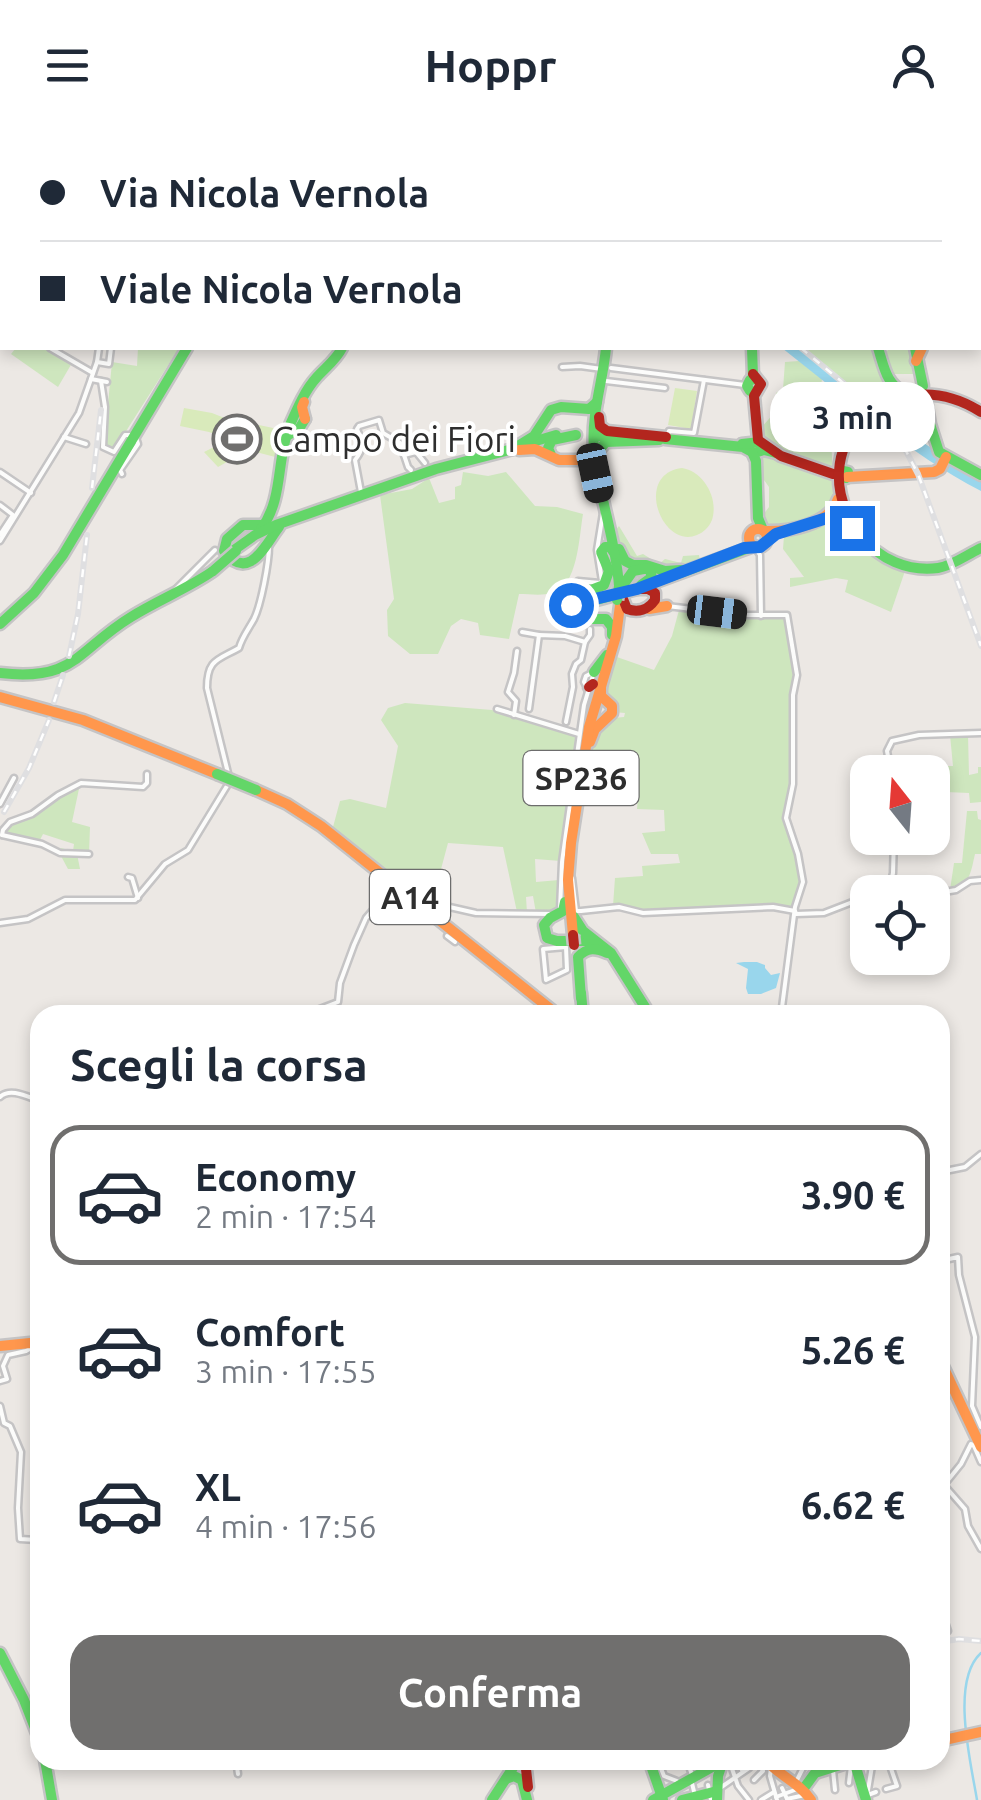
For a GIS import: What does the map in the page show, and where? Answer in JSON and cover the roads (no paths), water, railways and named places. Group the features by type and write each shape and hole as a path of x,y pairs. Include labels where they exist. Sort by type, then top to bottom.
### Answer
{"main road":[{"path":"0,623 56,562 184,350"},
{"path":"235,550 256,540 262,544 288,432 298,424 316,380 337,361 342,350"},
{"path":"608,350 608,370"},
{"path":"752,350 758,540"},
{"path":"877,350 893,388 900,393 944,394 976,409"},
{"path":"574,603 639,587 829,514 838,502 854,430 886,398 888,386 877,350"},
{"path":"918,357 925,394 930,399 930,425 937,450 944,462 981,475"},
{"name":"SP236","path":"581,1005 566,865 590,708 612,644 620,592 594,434 608,370"},
{"path":"879,406 912,394"},
{"path":"879,406 925,394 976,409"},
{"path":"602,396 599,420 604,430 754,447 841,476 931,473 944,462"},
{"path":"514,450 534,436 554,408 594,406 602,396"},
{"name":"SP236","path":"582,1005 571,940 571,842 589,681 609,659 618,630 620,592 616,540 596,431 602,396"},
{"path":"576,434 552,440 548,446 550,454 560,458 588,456 592,450 591,414 580,409"},
{"path":"542,421 550,433 665,438"},
{"path":"300,518 548,436 576,434"},
{"path":"599,463 599,450 606,442 665,438"},
{"path":"0,672 37,675 67,666 125,621 184,591 235,550 300,518 427,467 536,449 556,459 588,460 603,492"},
{"path":"841,476 843,510 852,528"},
{"path":"841,476 844,507 858,533 878,552 907,564 938,566"},
{"path":"758,540 830,517 843,519 864,543 897,564 938,566 981,546"},
{"path":"607,519 607,537 600,551 606,579 594,588 570,585 567,591 577,615 586,618 609,612 631,572 649,568 652,577 639,587"},
{"path":"616,540 628,564 681,571"},
{"path":"589,681 605,660 613,629 601,618 579,619 569,588 594,590 606,582 609,568 601,554 605,547 614,552 620,592 625,606 634,612 644,610 657,596 654,591 639,587"},
{"path":"0,672 29,674 61,666 124,619 212,570"},
{"path":"609,659 623,622 663,602 666,582 681,571"},
{"path":"584,779 591,738 612,713 612,706 589,681"},
{"path":"589,681 595,688 590,708"},
{"name":"A14","path":"0,698 86,720 287,804 321,826 544,1005"},
{"path":"584,735 595,706 607,702"},
{"path":"566,865 566,907 547,921 544,929 550,941 593,942 616,961"},
{"path":"568,880 576,920 607,949 643,1005"},
{"path":"556,914 565,922 571,940"},
{"path":"582,998 580,954 593,948 616,961"},
{"path":"0,1346 30,1344"},
{"path":"950,1378 981,1443"},
{"path":"0,1653 30,1715"},
{"path":"950,1739 981,1732"},
{"path":"46,1770 52,1800"},
{"path":"492,1800 513,1770"},
{"path":"524,1770 528,1800"},
{"path":"655,1770 659,1798 689,1775 721,1774"},
{"path":"775,1770 798,1786 833,1770"},
{"path":"853,1770 869,1796"},
{"path":"689,1799 721,1774"},
{"path":"504,1781 512,1776 520,1778 528,1800"}],"street":[{"path":"53,350 104,382 103,448 114,452 125,435 133,436 138,444 120,471 122,474"},
{"path":"1,536 32,493 79,413 99,350"},
{"path":"97,362 109,364 110,350"},
{"path":"562,368 580,366 751,385"},
{"path":"608,370 664,388"},
{"path":"665,438 670,431 694,433 704,379"},
{"path":"354,498 362,492 355,460 363,446 358,427 378,420 387,435 400,443 410,474"},
{"path":"64,437 86,444"},
{"path":"404,455 416,452 427,467"},
{"path":"578,581 602,581 597,550 607,519 595,473 590,465 586,466"},
{"path":"0,472 32,493"},
{"path":"0,505 13,515 1,536"},
{"path":"0,923 28,919 65,900 138,898 167,862 189,848 230,780 207,680 217,658 238,648 255,616 262,537"},
{"path":"758,540 761,616"},
{"path":"184,585 215,550"},
{"path":"663,602 761,616 787,615 797,675 793,696 792,784 786,818 803,882 782,1005"},
{"path":"566,722 572,674 590,629"},
{"path":"522,632 585,642"},
{"path":"529,709 540,636"},
{"path":"514,715 516,701 508,692 517,652"},
{"path":"424,903 476,913 556,914 589,681"},
{"path":"497,709 584,735"},
{"path":"889,755 892,741 919,735 981,733"},
{"path":"89,854 60,853 1,832 8,823 32,814 81,783 144,787 147,774"},
{"path":"0,804 14,778"},
{"path":"584,779 572,858 576,911 620,908 643,913 772,908 796,914 824,913 850,903"},
{"path":"128,877 132,878 138,898"},
{"path":"950,891 981,880"},
{"path":"330,1005 338,1002 340,984 362,925 377,905 406,904"},
{"path":"447,936 454,942"},
{"path":"566,948 568,970 546,980 543,950 566,948"},
{"path":"0,1097 11,1092 30,1098"},
{"path":"950,1170 964,1167 981,1154"},
{"path":"950,1259 958,1257 976,1337 972,1406 981,1427"},
{"path":"0,1381 7,1379 3,1366 8,1355 30,1347"},
{"path":"0,1406 4,1423 10,1426 22,1452 20,1538 30,1539"},
{"path":"950,1478 972,1444 981,1462"},
{"path":"950,1495 965,1508 968,1526 981,1549"},
{"path":"237,1770 238,1774"},
{"path":"659,1770 676,1780 689,1775"},
{"path":"721,1774 742,1770"},
{"path":"754,1780 763,1770"},
{"path":"768,1770 770,1776 798,1786"},
{"path":"835,1790 845,1770"},
{"path":"842,1777 846,1770"},
{"path":"849,1770 849,1783"},
{"path":"869,1796 872,1770"},
{"path":"886,1789 896,1786 891,1770"},
{"path":"721,1774 749,1800"},
{"path":"689,1775 689,1799"},
{"path":"689,1775 689,1799"},
{"path":"764,1799 798,1786"}],"water":[{"path":"785,350 800,350 885,418 981,480 981,491 903,442"},
{"path":"736,963 765,965 771,975 780,973 776,988 748,994 748,969"}],"waterway":[{"path":"977,1800 967,1745 965,1702 966,1683 981,1653"}],"railway":[{"path":"803,350 876,410 904,447 918,474 981,646"},
{"path":"92,488 101,410"},
{"path":"69,656 87,535"},
{"path":"54,702 63,675"},
{"path":"4,812 29,768 49,720"},
{"path":"950,1640 981,1641"}],"place":[{"name":"Campo dei Fiori","path":"237,439"}]}
